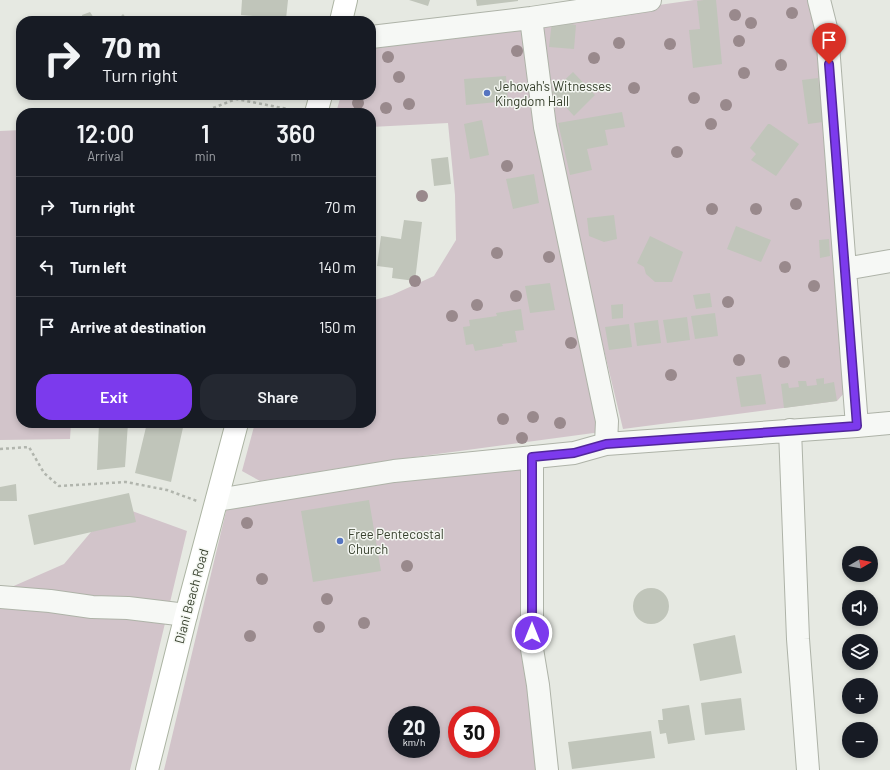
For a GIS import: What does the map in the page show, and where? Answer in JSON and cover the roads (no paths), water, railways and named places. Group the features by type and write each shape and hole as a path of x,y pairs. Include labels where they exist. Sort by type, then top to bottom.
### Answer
{"main road":[{"path":"342,16 346,0"},
{"name":"Diani Beach Road","path":"147,770 236,428"}],"street":[{"path":"376,37 531,18 650,0"},
{"path":"819,0 826,32 857,426"},
{"path":"531,18 545,127 607,421 606,444"},
{"path":"845,270 890,261"},
{"path":"216,504 394,471 574,453 606,444 890,423"},
{"path":"790,430 798,639 808,770"},
{"path":"532,457 532,649 538,685 547,770"},
{"path":"0,597 50,601 92,607 128,608 186,615"}],"place":[{"name":"Jehovah's Witnesses Kingdom Hall","path":"487,93"},
{"name":"Free Pentecostal Church","path":"340,541"}]}
